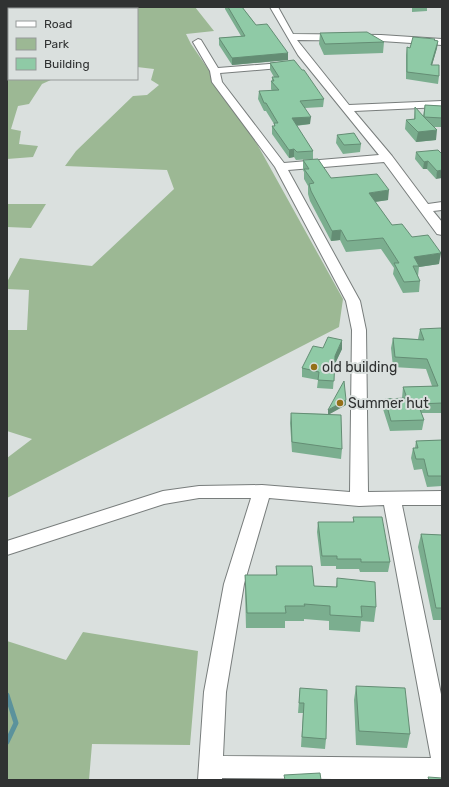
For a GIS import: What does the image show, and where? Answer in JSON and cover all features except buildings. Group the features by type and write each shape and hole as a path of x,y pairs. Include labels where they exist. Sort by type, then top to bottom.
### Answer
{"street":[{"path":"274,7 309,62 388,158 442,231"},
{"path":"292,37 381,38 442,42"},
{"path":"198,42 215,71 217,82 281,167 353,301 359,330 359,499"},
{"path":"215,71 309,62"},
{"path":"346,108 442,104"},
{"path":"281,167 388,158"},
{"path":"425,208 442,206"},
{"path":"262,491 234,584 215,692 210,774 442,769"},
{"path":"7,548 163,498 199,492 262,491 359,499 442,498"},
{"path":"392,498 442,756"}],"green space":[{"path":"7,7 97,7 8,8 8,10"},
{"path":"195,7 214,31 186,34 191,44 247,126 343,299 339,327 7,498 7,458 32,439 7,431 7,330 27,330 29,290 7,289 7,282 20,258 92,266 174,189 167,170 65,166 76,151 133,96 147,95 159,85 151,80 154,69 138,67 138,8 136,8"},
{"path":"7,78 8,80 51,80 42,84 29,104 18,106 11,129 21,131 19,144 38,146 33,157 7,159"},
{"path":"7,204 46,204 31,228 7,227"},
{"path":"83,632 198,651 190,745 92,744 89,780 7,780 7,641 66,660"}],"waterway":[{"path":"7,695 16,723 7,742"}],"place":[{"name":"old building","path":"314,367"},
{"name":"Summer hut","path":"340,403"}]}
